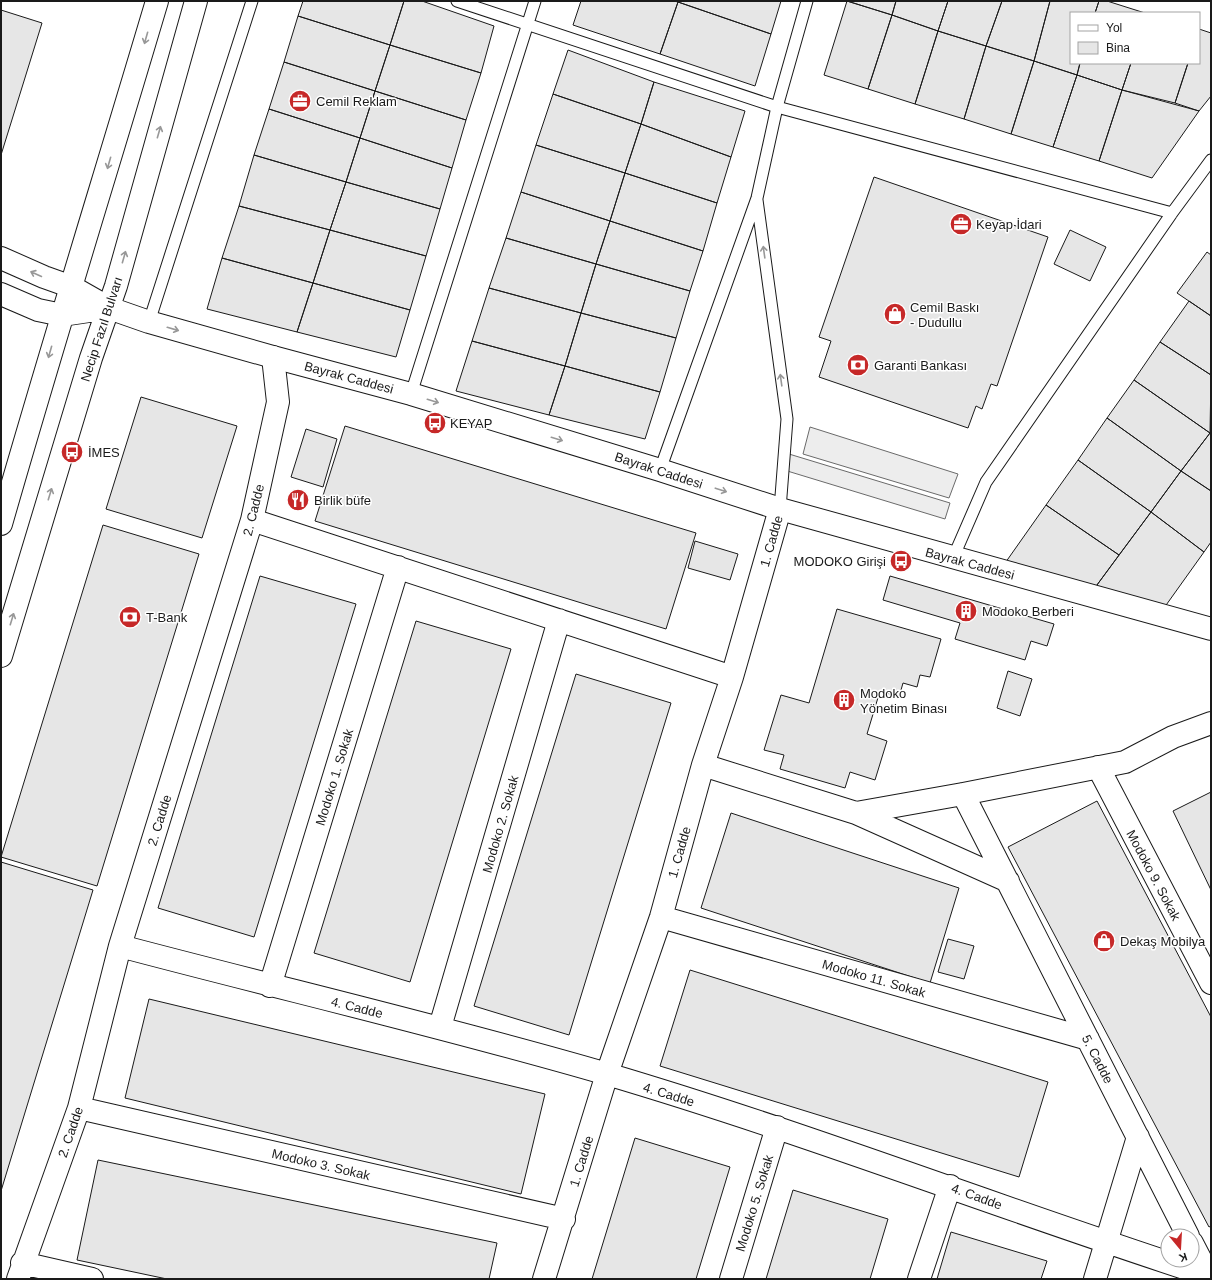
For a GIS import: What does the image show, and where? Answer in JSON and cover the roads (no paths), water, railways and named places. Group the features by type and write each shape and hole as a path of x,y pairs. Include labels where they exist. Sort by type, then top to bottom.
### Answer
{"street":[{"path":"1,524 52,346 72,287 157,1"},
{"name":"Necip Fazıl Bulvarı","path":"1,656 91,358 109,308 196,1"},
{"name":"Bayrak Caddesi","path":"1,258 44,277 72,287 109,308 149,322 411,394 660,470 780,509 1211,629"},
{"path":"1,294 38,310 62,315 109,308"},
{"name":"2. Cadde","path":"20,1271 79,1108 120,946 252,520 278,402 273,357"},
{"name":"1. Cadde","path":"544,1279 564,1219 607,1074 661,917 703,765 732,677 780,509"},
{"path":"252,520 732,677"},
{"name":"Modoko 1. Sokak","path":"270,986 398,567"},
{"name":"Modoko 2. Sokak","path":"440,1027 559,620"},
{"path":"856,812 963,794 1125,762 1173,737 1211,723"},
{"path":"703,765 856,812 1008,881"},
{"name":"Modoko 9. Sokak","path":"1098,767 1211,982"},
{"name":"5. Cadde","path":"963,794 1184,1228"},
{"name":"Modoko 11. Sokak","path":"661,917 1088,1039"},
{"name":"4. Cadde","path":"120,946 270,986 440,1027 607,1074 777,1127 950,1186 1107,1243 1208,1276"},
{"name":"Modoko 3. Sokak","path":"79,1108 564,1219"},
{"name":"Modoko 5. Sokak","path":"731,1279 777,1127"},
{"path":"1095,1279 1138,1137"},
{"path":"919,1279 950,1186"},
{"path":"1200,1260 1208,1276"},
{"path":"20,1271 92,1279"}],"lane":[{"path":"149,322 252,1"},
{"path":"457,1 777,107 1172,213"},
{"path":"411,394 535,1"},
{"path":"660,470 757,198 777,107 807,1"},
{"path":"953,558 986,482 1172,213 1211,160"},
{"name":"1. Cadde","path":"757,198 786,419 780,509"}],"place":[{"name":"Cemil Reklam","path":"300,101"},
{"name":"Keyap İdari","path":"961,224"},
{"name":"Cemil Baskı - Dudullu","path":"895,314"},
{"name":"Garanti Bankası","path":"858,365"},
{"name":"KEYAP","path":"435,423"},
{"name":"İMES","path":"72,452"},
{"name":"Birlik büfe","path":"298,500"},
{"name":"MODOKO Girişi","path":"901,561"},
{"name":"Modoko Berberi","path":"966,611"},
{"name":"T-Bank","path":"130,617"},
{"name":"Modoko Yönetim Binası","path":"844,700"},
{"name":"Dekaş Mobilya","path":"1104,941"}]}
